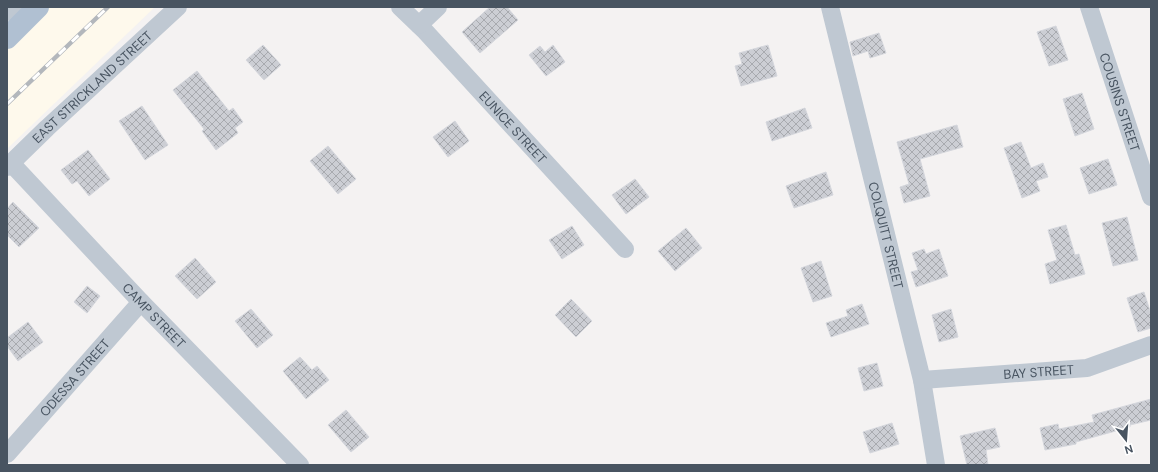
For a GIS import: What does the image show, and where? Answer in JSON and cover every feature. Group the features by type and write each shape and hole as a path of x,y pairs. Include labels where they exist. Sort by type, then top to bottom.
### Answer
{"main road":[{"path":"7,38 23,12"}],"street":[{"name":"EAST STRICKLAND STREET","path":"9,165 178,7"},
{"name":"EUNICE STREET","path":"400,7 419,25 625,249"},
{"path":"419,25 438,7"},
{"name":"COLQUITT STREET","path":"830,7 922,380 936,465"},
{"name":"COUSINS STREET","path":"1089,7 1151,198"},
{"name":"CAMP STREET","path":"9,165 300,465"},
{"name":"ODESSA STREET","path":"7,454 141,302"},
{"name":"BAY STREET","path":"922,380 1087,368 1151,346"}],"shaded area":[{"path":"7,7 155,7 7,149"}],"building":[{"path":"490,7 507,7 518,20 480,53 462,32"},
{"path":"1056,26 1068,60 1049,66 1037,32"},
{"path":"879,33 886,53 870,58 868,51 853,56 850,42"},
{"path":"263,45 281,65 264,80 246,60"},
{"path":"553,45 565,62 546,76 529,55 540,46 545,52"},
{"path":"768,45 777,76 741,86 735,66 742,64 739,53"},
{"path":"197,71 229,111 233,108 243,122 235,128 238,133 216,150 202,131 204,129 173,90"},
{"path":"1082,93 1094,129 1075,136 1063,99"},
{"path":"142,106 168,145 145,160 119,121"},
{"path":"805,108 812,128 772,141 766,122"},
{"path":"455,121 469,141 448,157 433,137"},
{"path":"957,125 963,147 920,159 930,196 904,203 900,187 909,184 897,142"},
{"path":"1021,142 1031,168 1043,163 1048,177 1036,181 1040,191 1022,198 1004,148"},
{"path":"328,146 356,179 338,194 310,161"},
{"path":"88,150 110,179 89,196 77,181 72,184 61,170"},
{"path":"1108,159 1117,185 1089,194 1080,168"},
{"path":"826,172 833,195 794,208 786,186"},
{"path":"635,179 649,197 626,214 612,195"},
{"path":"13,202 39,228 19,247 7,235 7,209"},
{"path":"1127,217 1138,260 1113,266 1102,223"},
{"path":"1066,225 1075,255 1079,254 1085,274 1050,284 1045,264 1057,260 1048,230"},
{"path":"572,226 584,245 562,259 549,240"},
{"path":"686,228 702,248 675,271 658,251"},
{"path":"924,249 926,254 939,249 948,276 916,287 911,272 918,270 912,253"},
{"path":"195,258 216,282 197,299 175,276"},
{"path":"821,261 832,296 813,302 801,268"},
{"path":"87,286 100,296 87,313 74,302"},
{"path":"1144,292 1151,314 1151,328 1138,332 1127,298"},
{"path":"571,299 592,321 576,337 555,315"},
{"path":"862,304 869,324 831,337 826,323 848,316 846,310"},
{"path":"251,309 273,335 257,348 235,321"},
{"path":"951,309 958,337 939,342 932,315"},
{"path":"28,322 43,342 18,361 7,346 7,338"},
{"path":"300,357 312,370 317,366 329,380 306,399 283,371"},
{"path":"877,363 883,386 864,391 858,368"},
{"path":"1151,399 1151,420 1076,442 1076,444 1045,450 1040,428 1058,424 1059,429 1094,422 1092,415"},
{"path":"346,410 369,437 351,452 328,425"},
{"path":"892,423 899,444 870,453 863,432"},
{"path":"995,428 1000,447 986,450 988,465 967,465 960,436"}],"railway":[{"path":"7,104 108,7"}]}
